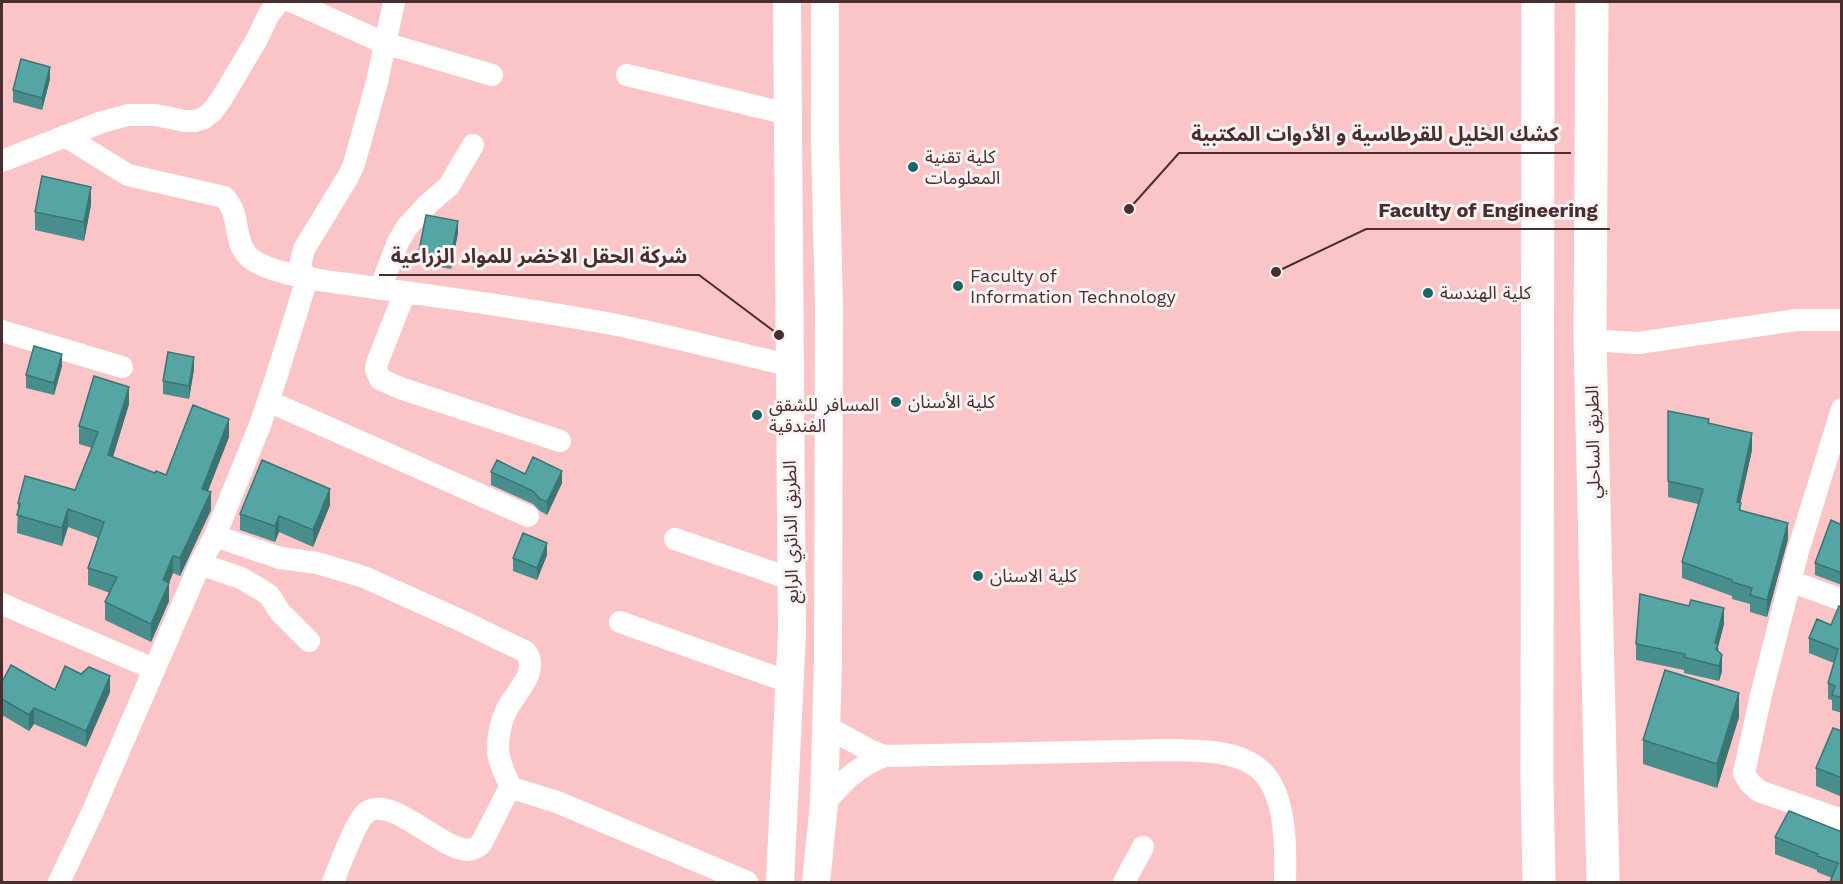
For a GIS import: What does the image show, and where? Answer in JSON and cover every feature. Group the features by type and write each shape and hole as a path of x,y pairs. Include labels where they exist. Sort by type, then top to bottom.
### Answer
{"highway":[{"path":"1538,2 1537,779 1539,882"},
{"name":"الطريق الساحلي","path":"1592,2 1590,340 1603,882"}],"main road":[{"name":"الطريق الدائري الرابع","path":"780,882 792,633 787,2"},
{"name":"الطريق الدائري الرابع","path":"816,882 824,804 827,728 829,552 825,2"}],"street":[{"path":"2,161 102,122 128,115 154,115 185,121 204,118 212,112 222,98 256,41 269,14 279,2"},
{"path":"293,2 384,44 492,75"},
{"path":"59,882 92,813 214,536 268,401 307,279 300,266 304,249 354,164 394,2"},
{"path":"627,75 788,114"},
{"path":"65,136 128,175 224,197 234,211 246,255 264,266 307,279 510,307 614,325 789,365"},
{"path":"380,289 398,242 407,227 449,186 473,144"},
{"path":"405,292 377,363 376,369 380,378 400,388 560,441"},
{"path":"1590,340 1638,343 1797,320 1842,320"},
{"path":"2,331 122,367"},
{"path":"268,401 528,516"},
{"path":"1842,409 1790,581 1744,773 1749,782 1759,791 1842,820"},
{"path":"214,536 280,558 317,562 364,577 526,652 531,658 531,668 506,711 498,743 500,758 511,789"},
{"path":"675,539 791,579"},
{"path":"200,564 241,578 258,588 269,596 280,612 309,641"},
{"path":"1790,581 1842,600"},
{"path":"2,604 154,669"},
{"path":"620,622 789,682"},
{"path":"827,728 884,756"},
{"path":"824,804 852,774 867,763 884,756 1168,750 1213,752 1244,760 1258,768 1275,790 1284,834 1285,882"},
{"path":"333,882 365,813 376,808 394,812 451,844 468,850 480,844 511,789"},
{"path":"511,789 557,802 747,882"},
{"path":"1124,882 1143,847"}],"building":[{"path":"21,59 50,67 42,98 13,90"},
{"path":"42,176 91,187 84,222 35,212"},
{"path":"426,215 458,221 451,257 419,251"},
{"path":"34,346 62,354 54,383 26,375"},
{"path":"168,352 194,357 189,386 163,381"},
{"path":"94,376 129,387 108,455 155,473 156,471 166,475 193,405 229,419 202,489 211,492 180,558 173,556 163,580 169,583 151,624 105,602 117,577 88,568 104,522 68,509 62,528 17,515 25,476 75,490 98,432 79,426"},
{"path":"1668,411 1709,419 1708,423 1752,433 1737,502 1741,503 1739,510 1788,523 1767,600 1750,595 1752,588 1682,562 1703,489 1668,481"},
{"path":"533,457 562,471 547,502 540,499 533,491 491,472 497,460 525,474"},
{"path":"262,460 330,489 313,530 279,516 275,526 240,514"},
{"path":"1831,520 1842,525 1842,573 1815,563"},
{"path":"523,533 547,543 537,568 513,558"},
{"path":"1640,594 1689,606 1691,600 1724,608 1715,643 1718,644 1716,649 1722,655 1719,666 1684,657 1685,654 1636,644"},
{"path":"1839,606 1842,607 1842,698 1832,695 1835,686 1828,683 1838,649 1809,638 1817,619 1831,625"},
{"path":"11,665 55,690 65,666 81,674 89,667 110,676 86,731 34,708 29,715 2,699 2,682"},
{"path":"1665,670 1739,693 1717,764 1643,740"},
{"path":"1833,728 1842,731 1842,778 1816,768"},
{"path":"1789,811 1842,832 1842,882 1830,882 1838,863 1775,837"}],"place":[{"name":"كلية تقنية المعلومات","path":"913,167"},
{"name":"كشك الخليل للقرطاسية و الأدوات المكتبية","path":"1129,209"},
{"name":"Faculty of Engineering","path":"1276,272"},
{"name":"Faculty of Information Technology","path":"958,286"},
{"name":"كلية الهندسة","path":"1428,293"},
{"name":"شركة الحقل الاخضر للمواد الزراعية","path":"779,335"},
{"name":"كلية الأسنان","path":"896,402"},
{"name":"المسافر للشقق الفندقية","path":"757,415"},
{"name":"كلية الاسنان","path":"978,576"}]}
